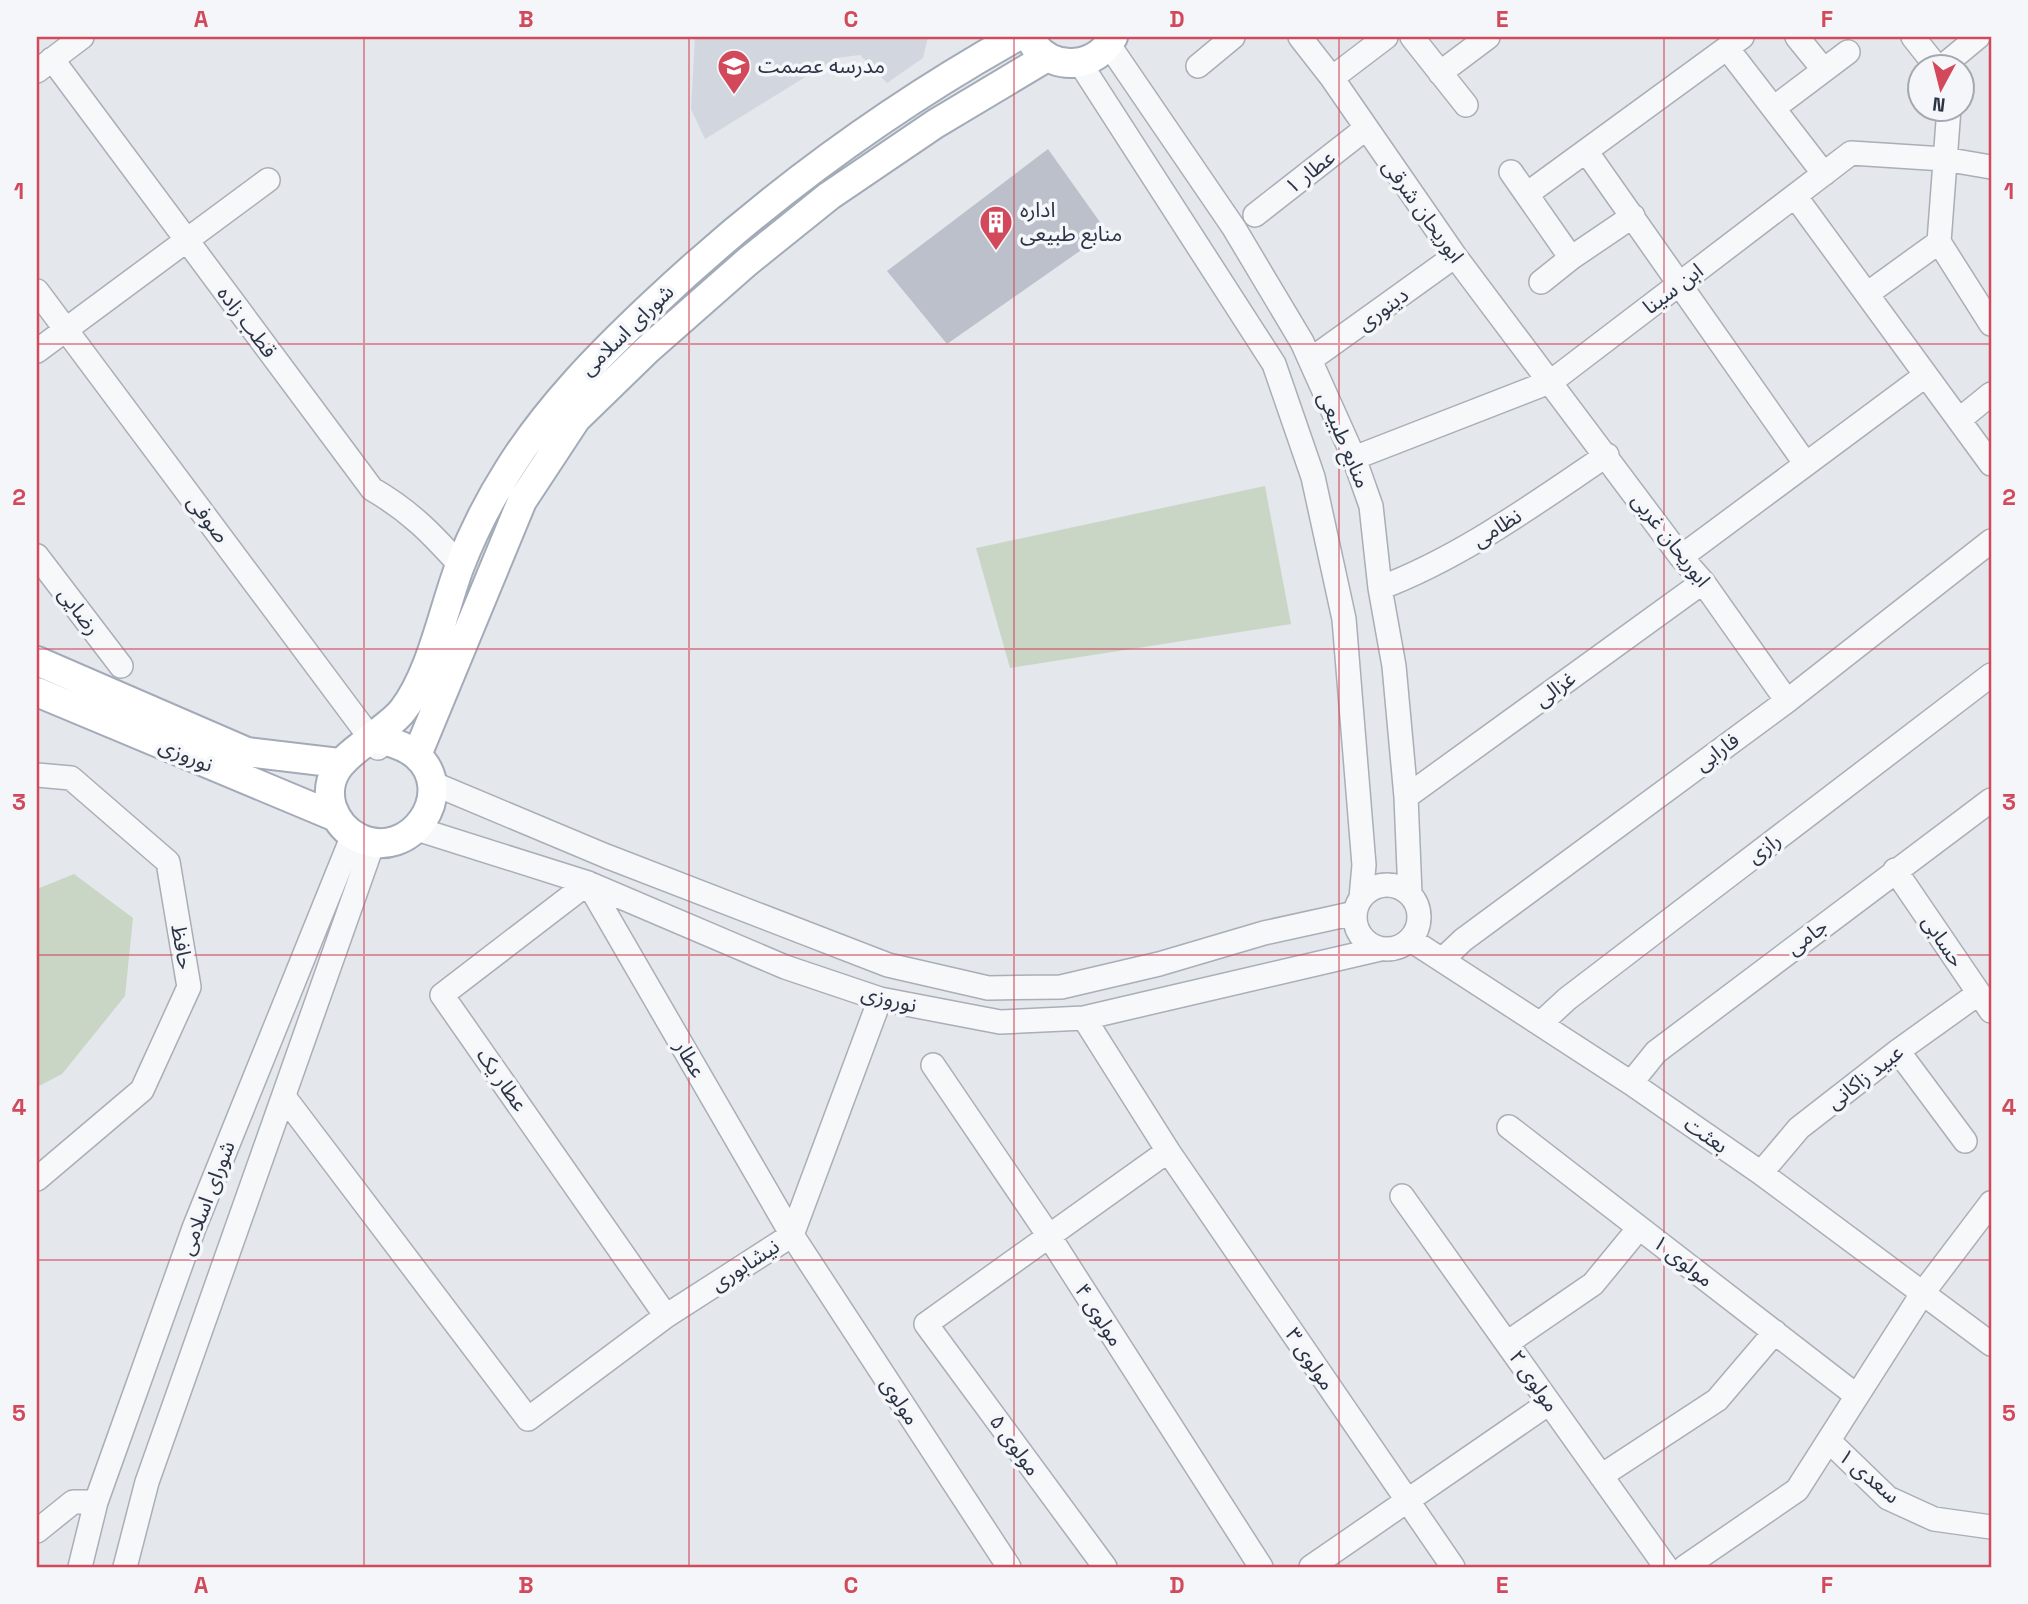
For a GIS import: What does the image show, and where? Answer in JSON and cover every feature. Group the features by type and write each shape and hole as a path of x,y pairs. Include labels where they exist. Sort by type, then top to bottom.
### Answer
{"main road":[{"name":"شورای اسلامی","path":"375,743 403,711 422,673 460,565 509,469 545,417 590,363 693,266 820,163 952,73 1016,37"},
{"path":"1038,47 1069,64 1080,63 1101,53 1111,41"},
{"name":"شورای اسلامی","path":"417,755 522,501 576,419 647,350 737,271 829,197 935,124 1038,47"},
{"name":"نوروزی","path":"37,661 247,752 339,763"},
{"name":"نوروزی","path":"37,692 354,832"},
{"path":"375,743 405,747 417,755 432,783 430,808 417,829 389,843 354,832 330,790 339,763 375,743"}],"street":[{"path":"45,65 82,37"},
{"path":"1198,66 1233,37"},
{"name":"ابوریحان شرقی","path":"1300,37 1332,78 1455,256 1552,381"},
{"path":"1332,78 1386,37"},
{"path":"1412,37 1466,105"},
{"path":"1440,73 1488,37"},
{"path":"1797,37 1822,69"},
{"path":"1913,37 1925,52"},
{"path":"1960,52 1978,37"},
{"name":"منابع طبیعی","path":"1111,41 1234,228 1310,360 1354,458 1371,506 1380,588 1394,666 1406,797 1410,894"},
{"path":"1527,194 1735,43 1775,107 1824,174"},
{"path":"1775,107 1848,52"},
{"name":"منابع طبیعی","path":"1080,63 1274,363 1313,477 1344,620 1364,865 1358,906"},
{"name":"قطب زاده","path":"45,65 187,241 372,489 405,508 426,526 460,565"},
{"path":"1948,122 1938,242 1991,324"},
{"name":"عطار ۱","path":"1255,215 1365,129"},
{"path":"1586,151 1805,463"},
{"name":"ابن سینا","path":"1354,458 1552,381 1851,153 1944,159 1991,167"},
{"path":"1511,172 1571,258"},
{"path":"37,351 268,180"},
{"path":"1795,195 1991,464"},
{"path":"1541,282 1633,216"},
{"path":"1867,294 1938,242"},
{"name":"دینوری","path":"1310,360 1455,256"},
{"name":"صوفی","path":"37,291 375,743"},
{"path":"1681,557 1926,375"},
{"name":"ابوریحان غربی","path":"1552,381 1681,557 1703,582 1787,701"},
{"path":"1959,420 1991,394"},
{"name":"نظامی","path":"1380,588 1415,575 1482,538 1606,455"},
{"name":"فارابی","path":"1442,960 1463,940 1787,701 1991,541"},
{"name":"رضایی","path":"37,555 121,666"},
{"name":"غزالی","path":"1406,797 1703,582"},
{"name":"رازی","path":"1540,1024 1567,999 1991,675"},
{"name":"حافظ","path":"37,775 71,778 168,862 189,987 142,1090 37,1179"},
{"name":"نوروزی","path":"432,783 606,856 888,965 988,988 1061,987 1159,964 1358,906"},
{"name":"جامی","path":"1631,1083 1656,1052 1991,800"},
{"name":"نوروزی","path":"417,829 588,883 785,967 880,999 1000,1022 1084,1018 1380,949"},
{"name":"شورای اسلامی","path":"125,1567 147,1482 285,1097 354,832"},
{"name":"شورای اسلامی","path":"80,1567 96,1502 194,1228 354,832"},
{"name":"حسابی","path":"1895,870 1985,1002"},
{"name":"عطار","path":"588,883 792,1235"},
{"name":"عطار یک","path":"588,883 442,995 666,1316"},
{"path":"1385,885 1398,887 1410,894 1417,904 1420,916 1411,940 1402,946 1380,949 1366,942 1357,929 1358,906 1372,889 1385,885"},
{"name":"بعثت","path":"1411,940 1631,1083 1761,1173 1991,1344"},
{"name":"نیشابوری","path":"285,1097 528,1419 666,1316 792,1235 880,999"},
{"name":"عبید زاکانی","path":"1761,1173 1799,1128 1898,1051 1985,1002"},
{"name":"مولوی ۳","path":"1084,1018 1168,1152 1453,1567"},
{"path":"1898,1051 1965,1141"},
{"name":"مولوی ۴","path":"933,1065 1049,1236 1261,1567"},
{"name":"مولوی ۱","path":"1509,1127 1857,1396"},
{"path":"1049,1236 1168,1152"},
{"name":"مولوی ۲","path":"1402,1196 1666,1567"},
{"path":"1685,1567 1713,1559 1797,1490 1922,1294 1991,1203"},
{"path":"1507,1343 1593,1284 1639,1227"},
{"name":"مولوی","path":"792,1235 1009,1567"},
{"name":"مولوی ۵","path":"1049,1236 926,1324 1105,1567"},
{"path":"1601,1476 1717,1400 1775,1332"},
{"path":"1311,1567 1549,1402"},
{"name":"سعدی ۱","path":"1829,1441 1888,1498 1934,1519 1991,1527"},
{"path":"37,1531 73,1502 96,1502"}],"shaded area":[{"name":"مدرسه عصمت","path":"695,37 928,37 923,58 887,83 860,55 836,58 705,139 691,109"}],"green space":[{"path":"1265,486 1291,624 1010,668 976,548"},
{"path":"74,874 133,918 125,996 62,1074 37,1087 37,889"}],"building":[{"name":"اداره منابع طبیعی","path":"1048,149 1107,232 947,344 887,271"}],"place":[{"name":"مدرسه عصمت","path":"734,96"},
{"name":"اداره منابع طبیعی","path":"996,252"}]}
